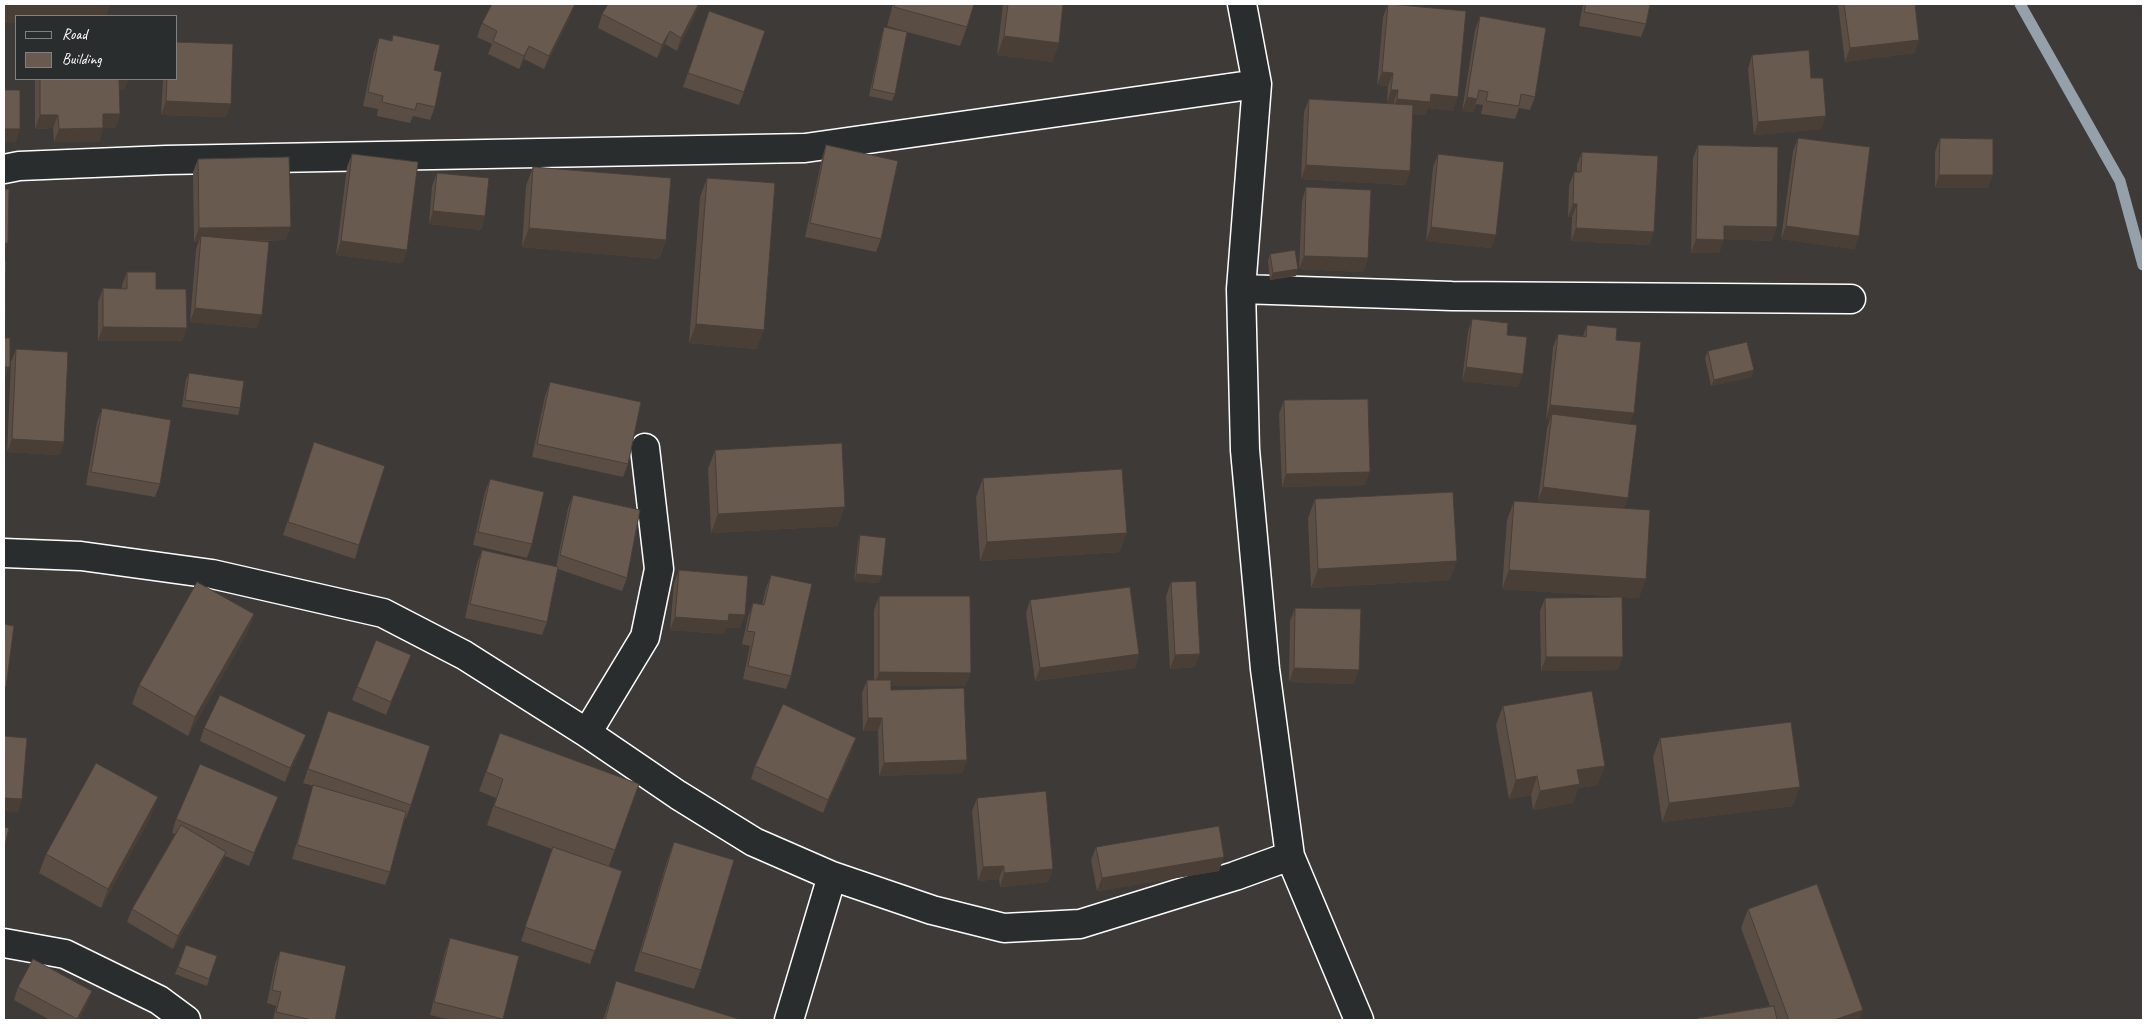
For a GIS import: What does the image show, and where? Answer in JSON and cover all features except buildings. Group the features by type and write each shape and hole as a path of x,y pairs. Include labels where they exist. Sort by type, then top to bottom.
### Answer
{"street":[{"path":"1242,4 1257,84 1241,289 1244,450 1265,669 1290,856 1359,1020"},
{"path":"4,168 166,160 805,148 1257,84"},
{"path":"1241,289 1452,296 1851,299"},
{"path":"587,733 644,637 659,569 645,448"},
{"path":"4,553 81,556 212,574 383,613 464,655 587,733 678,795 754,842 832,876 932,910 1004,928 1080,924 1235,876 1290,856"},
{"path":"789,1020 832,876"},
{"path":"4,943 65,954 159,1000 186,1020"}],"waterway":[{"path":"2020,4 2120,181 2143,265"}]}
